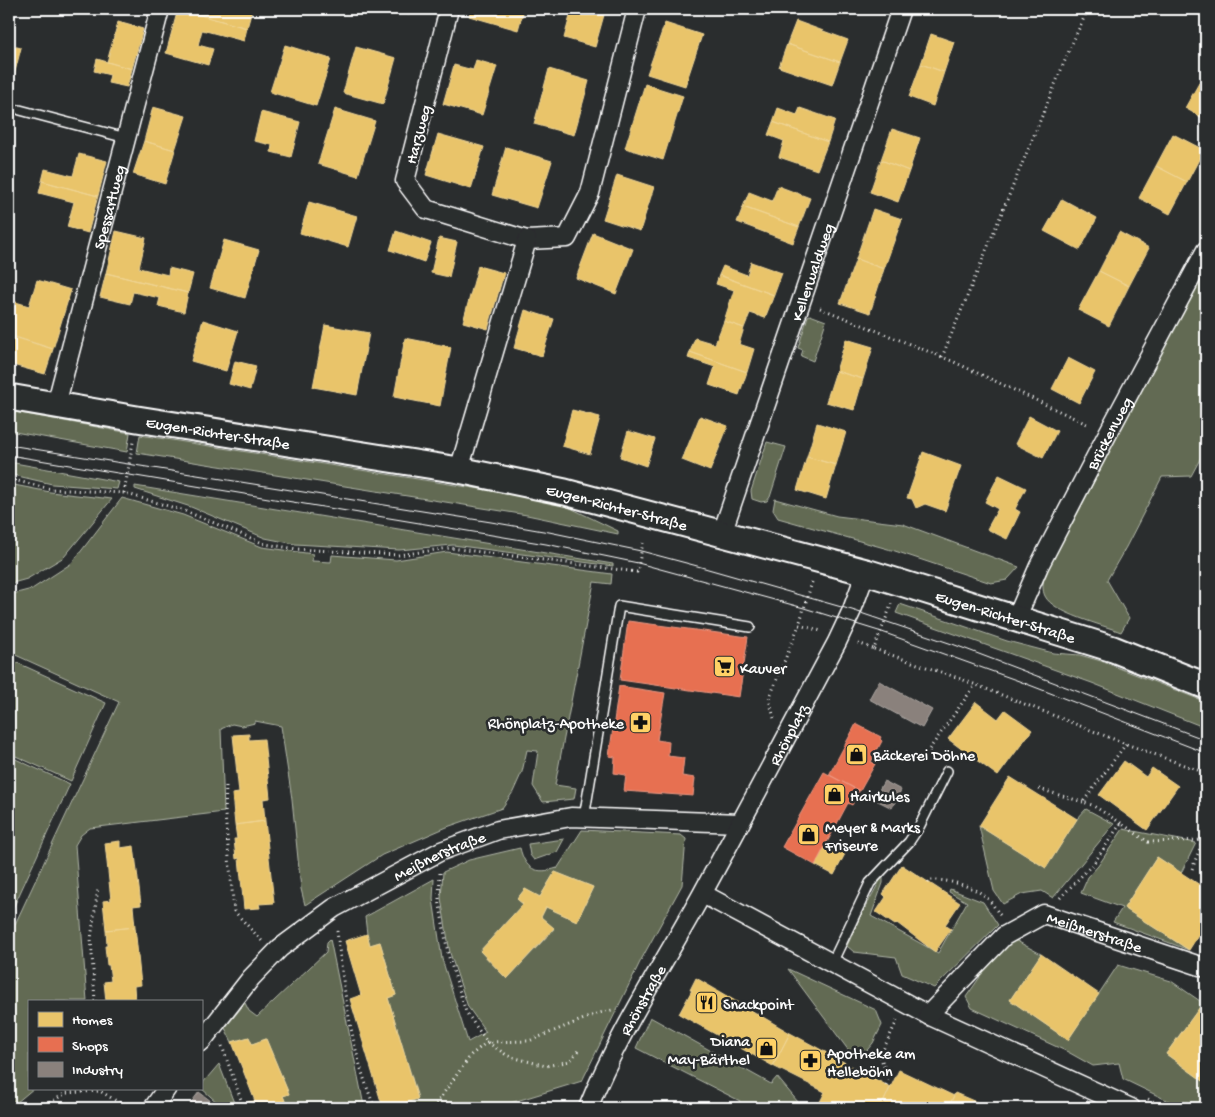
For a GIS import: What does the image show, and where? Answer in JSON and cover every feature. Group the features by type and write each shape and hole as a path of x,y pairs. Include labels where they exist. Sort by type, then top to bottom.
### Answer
{"main road":[{"name":"Eugen-Richter-Straße","path":"9,397 458,470 565,492 866,572 1113,649 1206,686"}],"street":[{"name":"Spessartweg","path":"56,406 160,9"},
{"name":"Harzweg","path":"449,9 405,181 426,210 527,240 567,238 590,193 637,9"},
{"name":"Kellerwaldweg","path":"722,533 901,9"},
{"path":"458,470 527,240"},
{"name":"Brückenweg","path":"1016,619 1039,566 1206,250"},
{"name":"Rhönplatz","path":"702,894 840,636 866,572"},
{"name":"Meißnerstraße","path":"202,1041 251,978 275,954 334,908 441,851 498,830 571,817 740,823"},
{"path":"702,894 928,1015 1131,1108"},
{"name":"Rhönstraße","path":"588,1108 634,1014 702,894"},
{"name":"Meißnerstraße","path":"928,1015 1004,936 1044,914 1206,968"},
{"path":"153,1108 166,1090"}],"lane":[{"path":"20,110 126,138"},
{"path":"584,818 618,606 750,627"},
{"path":"832,963 870,883 910,842 947,770"}],"path":[{"path":"942,357 1088,9"},
{"path":"801,301 942,357 1108,434"},
{"path":"124,493 137,419"},
{"path":"9,479 51,489 124,493 186,511 264,544 296,549 398,555 450,548 637,572 643,543"},
{"path":"770,727 774,718 768,699 799,625"},
{"path":"874,649 975,685 1206,773"},
{"path":"947,770 949,767 928,751 975,685"},
{"path":"1083,802 1126,744"},
{"path":"226,786 225,815 234,911 275,954"},
{"path":"1039,789 1092,805 1122,823 1148,842 1204,842 1191,872"},
{"path":"1044,914 1094,863 1122,823"},
{"path":"441,851 438,899 448,954 466,1012 488,1042 508,1056 546,1066 570,1061 580,1048"},
{"path":"928,883 930,880 943,880 971,888 987,898 1012,932"},
{"path":"95,1000 91,939 98,888"},
{"path":"334,908 346,1005 358,1058 374,1108"},
{"path":"886,1085 889,1079 880,1056 906,1003"},
{"path":"434,1108 471,1055 488,1042 530,1041 599,1013 620,1008 634,1014"},
{"path":"214,1024 244,1108"},
{"path":"41,1108 66,1093 92,1090"},
{"path":"101,1090 128,1108"}],"green space":[{"path":"1206,267 1206,448 1191,476 1162,477 1107,580 1129,618 1121,632 1079,618 1058,608 1045,596 1043,589 1044,577"},
{"path":"808,316 826,321 813,361 801,356 803,350 798,348"},
{"path":"9,411 130,433 127,452 9,431"},
{"path":"140,435 556,501 618,531 618,534 527,515 137,453"},
{"path":"767,442 786,447 770,497 767,501 761,502 752,499 751,491"},
{"path":"9,462 119,482 117,489 52,484 9,474"},
{"path":"9,484 50,492 112,499 64,557 27,579 9,584"},
{"path":"135,486 613,564 613,566 453,545 399,550 295,544 265,538 191,507 135,489"},
{"path":"122,498 183,515 262,547 313,554 312,561 331,562 332,555 396,560 447,552 612,574 611,584 594,582 555,785 576,788 574,799 543,802 533,786 538,751 527,750 522,772 513,792 502,808 447,827 382,855 305,905 301,889 292,799 281,726 255,721 255,723 242,726 232,724 221,729 224,812 90,828 81,835 75,845 87,1000 28,1000 28,1090 32,1090 16,1103 14,1108 9,1108 9,937 119,702 9,652 9,595 32,589 72,563"},
{"path":"775,499 837,516 903,524 1019,567 1007,580 991,583 895,551 778,518 773,510"},
{"path":"900,604 1007,641 1053,653 1080,655 1101,661 1206,702 1206,728 1092,683 896,613"},
{"path":"9,659 106,703 71,781 9,753"},
{"path":"9,756 70,784 9,917"},
{"path":"1086,809 1114,824 1053,898 1042,891 1022,894 1003,904 994,891 979,826 1046,868 1077,819"},
{"path":"1123,829 1196,843 1181,873 1157,857 1124,908 1189,950 1113,922 1122,908 1081,893 1088,877 1098,866"},
{"path":"582,830 681,835 686,839 682,885 641,960 582,1081 494,1108 407,1108 405,1103 418,1098 388,998 396,995 380,942 370,945 365,917 434,879 433,899 442,959 468,1042 486,1032 468,1007 450,953 441,898 443,872 469,860 520,848 525,861 532,868 543,871 557,869","holes":["555,872 593,887 577,921 546,907 541,917 554,929 507,979 480,951 523,904 517,899 525,889 540,897"]},
{"path":"564,839 557,852 534,860 530,855 528,844"},
{"path":"883,875 883,883 871,916 938,953 967,902 949,892 950,889 983,902 998,925 934,988 902,974 896,957 854,952 847,946 860,917"},
{"path":"330,939 366,1108 288,1108 283,1096 289,1094 266,1039 252,1044 249,1037 232,1042 225,1028 245,1003 249,1011 257,1017 326,952 327,942"},
{"path":"1013,939 1041,954 1010,1000 1068,1040 1118,965 1171,981 1200,1001 1200,1007 1166,1054 1206,1083 1206,1108 1183,1108 1123,1079 1119,1063 1093,1066 1068,1052 972,1008 966,997 980,977 976,972"},
{"path":"788,969 876,1010 882,1025 873,1043 863,1055 849,1051"},
{"path":"650,1017 771,1084 777,1077 803,1108 736,1108 740,1101 636,1048"},
{"path":"219,1064 236,1108 218,1108 220,1105 202,1089 202,1084"}],"building: Homes":[{"path":"178,9 247,28 244,41 202,30 198,45 213,49 208,65 166,53"},
{"path":"178,9 247,9 252,10 247,28"},
{"path":"391,9 411,9 409,15"},
{"path":"471,9 524,9 518,30 469,16"},
{"path":"572,9 583,9 604,15 595,47 564,38"},
{"path":"796,21 848,40 840,62 787,44"},
{"path":"118,22 143,29 132,69 107,62"},
{"path":"665,23 702,35 685,86 647,74"},
{"path":"931,34 954,42 944,72 921,64"},
{"path":"787,44 840,62 832,85 779,67"},
{"path":"9,45 21,48 10,91 9,91"},
{"path":"285,45 331,59 316,106 270,92"},
{"path":"356,47 396,58 383,104 343,93"},
{"path":"97,59 132,69 127,87 108,83 110,75 94,71"},
{"path":"476,60 497,66 482,115 443,104 454,65 473,70"},
{"path":"921,64 944,72 933,106 909,97"},
{"path":"549,69 589,81 574,135 534,124"},
{"path":"1203,76 1206,78 1206,120 1185,108"},
{"path":"645,84 683,96 663,160 625,148"},
{"path":"153,107 186,116 175,150 144,141"},
{"path":"778,108 797,115 800,108 835,120 828,142 773,122"},
{"path":"335,109 375,121 358,176 318,164"},
{"path":"261,112 300,122 291,157 271,152 272,145 254,141"},
{"path":"773,122 828,142 817,170 779,157 784,141 768,135"},
{"path":"892,129 920,138 909,171 881,160"},
{"path":"438,134 484,147 471,189 426,175"},
{"path":"1173,134 1204,150 1187,182 1156,166"},
{"path":"144,141 175,150 165,184 133,174"},
{"path":"506,147 552,161 537,208 492,195"},
{"path":"79,154 107,161 98,196 42,181 45,169 73,176"},
{"path":"881,160 909,171 898,202 870,192"},
{"path":"1156,166 1187,182 1170,214 1139,198"},
{"path":"617,175 654,187 640,231 603,219"},
{"path":"42,181 98,196 88,233 67,227 74,202 39,193"},
{"path":"778,186 810,198 799,227 743,207 749,192 772,201"},
{"path":"1062,199 1097,218 1080,250 1044,231"},
{"path":"309,202 357,216 348,247 300,233"},
{"path":"743,207 799,227 793,243 737,222"},
{"path":"873,209 902,219 884,269 856,259"},
{"path":"116,231 146,238 139,268 168,275 169,268 193,274 188,293 106,273"},
{"path":"396,231 431,243 424,262 390,250"},
{"path":"1119,232 1149,248 1129,286 1099,271"},
{"path":"593,233 633,249 616,294 576,278"},
{"path":"439,238 457,242 449,277 431,273"},
{"path":"224,240 259,250 245,298 210,288"},
{"path":"856,259 884,269 870,313 840,303"},
{"path":"751,262 782,273 774,295 719,275 723,266 747,275"},
{"path":"478,266 504,273 488,329 463,322"},
{"path":"1099,271 1129,286 1109,326 1078,310"},
{"path":"106,273 188,293 184,312 158,306 160,298 133,292 130,304 100,297"},
{"path":"719,275 774,295 765,318 750,313 744,328 724,321 734,290 716,284"},
{"path":"37,280 71,290 53,349 9,335 9,300 29,306"},
{"path":"525,310 554,319 542,356 514,348"},
{"path":"203,320 238,331 226,371 191,361"},
{"path":"724,321 744,328 739,344 754,349 747,372 690,352 695,338 715,344"},
{"path":"325,325 369,333 357,395 313,387"},
{"path":"14,337 53,349 45,374 9,364"},
{"path":"405,338 451,347 440,406 394,397"},
{"path":"846,339 873,347 863,379 836,371"},
{"path":"690,352 747,372 739,395 709,385 715,367 688,358"},
{"path":"1068,358 1095,372 1079,403 1052,389"},
{"path":"235,361 256,366 250,390 229,384"},
{"path":"836,371 863,379 854,410 826,402"},
{"path":"572,410 600,417 590,454 562,446"},
{"path":"700,416 728,426 710,471 682,460"},
{"path":"1029,416 1057,431 1043,458 1015,444"},
{"path":"817,423 846,432 836,465 807,457"},
{"path":"628,431 655,439 646,466 620,457"},
{"path":"923,452 961,466 945,511 925,504 916,508 912,499 907,498"},
{"path":"807,457 836,465 826,499 797,490"},
{"path":"999,475 1026,488 1015,509 1020,512 1007,539 987,529 998,509 985,502"},
{"path":"976,702 998,719 1005,710 1032,730 998,776 948,739"},
{"path":"249,734 249,740 264,739 270,798 263,799 265,821 235,825 232,794 239,793 233,735"},
{"path":"1124,761 1146,777 1152,768 1178,786 1147,830 1099,795"},
{"path":"1010,777 1077,819 1046,868 979,826"},
{"path":"265,821 274,903 259,904 260,908 244,909 239,858 236,859 234,839 237,839 235,825"},
{"path":"120,841 120,848 134,846 141,905 133,906 135,927 106,930 103,901 111,900 105,843"},
{"path":"827,842 846,852 834,875 815,865"},
{"path":"1157,857 1206,889 1206,923 1189,950 1124,908"},
{"path":"902,865 960,903 945,925 951,929 935,952 897,923 895,925 876,912 886,897 883,894"},
{"path":"555,872 593,887 577,921 546,907 541,917 554,928 507,979 480,951 523,904 517,899 525,889 540,897"},
{"path":"135,927 141,985 134,986 135,1000 106,1000 104,982 111,981 105,946 107,946 106,930"},
{"path":"367,934 370,945 380,942 396,995 388,998 418,1099 405,1103 407,1108 383,1108 350,999 361,995 345,941"},
{"path":"1041,954 1099,994 1068,1040 1010,1000"},
{"path":"696,978 790,1033 773,1066 679,1014 692,990 690,990"},
{"path":"1200,1007 1206,1012 1206,1083 1166,1054"},
{"path":"790,1033 890,1087 881,1108 858,1108 853,1106 852,1108 817,1108 825,1092 773,1066"},
{"path":"249,1037 252,1044 266,1039 289,1094 283,1096 288,1108 251,1108 248,1102 255,1101 232,1042"},
{"path":"899,1070 954,1096 948,1108 893,1108 883,1103"},
{"path":"955,1093 990,1108 948,1108"}],"building: Shops":[{"path":"628,621 748,637 739,697 620,680"},
{"path":"619,686 665,693 657,740 669,742 668,756 684,758 682,776 695,778 693,796 624,791 626,775 614,773 615,757 609,756"},
{"path":"856,724 881,737 882,741 871,762 875,764 860,791 829,775"},
{"path":"824,772 859,791 852,805 848,803 815,865 782,847"}],"building: Industry":[{"path":"879,681 932,710 922,728 869,699"},
{"path":"884,781 901,790 892,808 874,799"},
{"path":"199,1092 219,1107 187,1108"}],"tram line":[{"path":"9,445 491,522 641,551 852,610 955,645 1206,740"},
{"path":"9,455 546,544 638,563 804,608 882,632 1019,681 1206,753"}],"place":[{"name":"Kauver","path":"724,667"},
{"name":"Rhönplatz-Apotheke","path":"640,722"},
{"name":"Bäckerei Döhne","path":"857,754"},
{"name":"Hairkules","path":"834,795"},
{"name":"Meyer & Marks Friseure","path":"809,835"},
{"name":"Snackpoint","path":"707,1003"},
{"name":"Diana May-Bärthel","path":"766,1049"},
{"name":"Apotheke am Helleböhn","path":"811,1061"}]}
